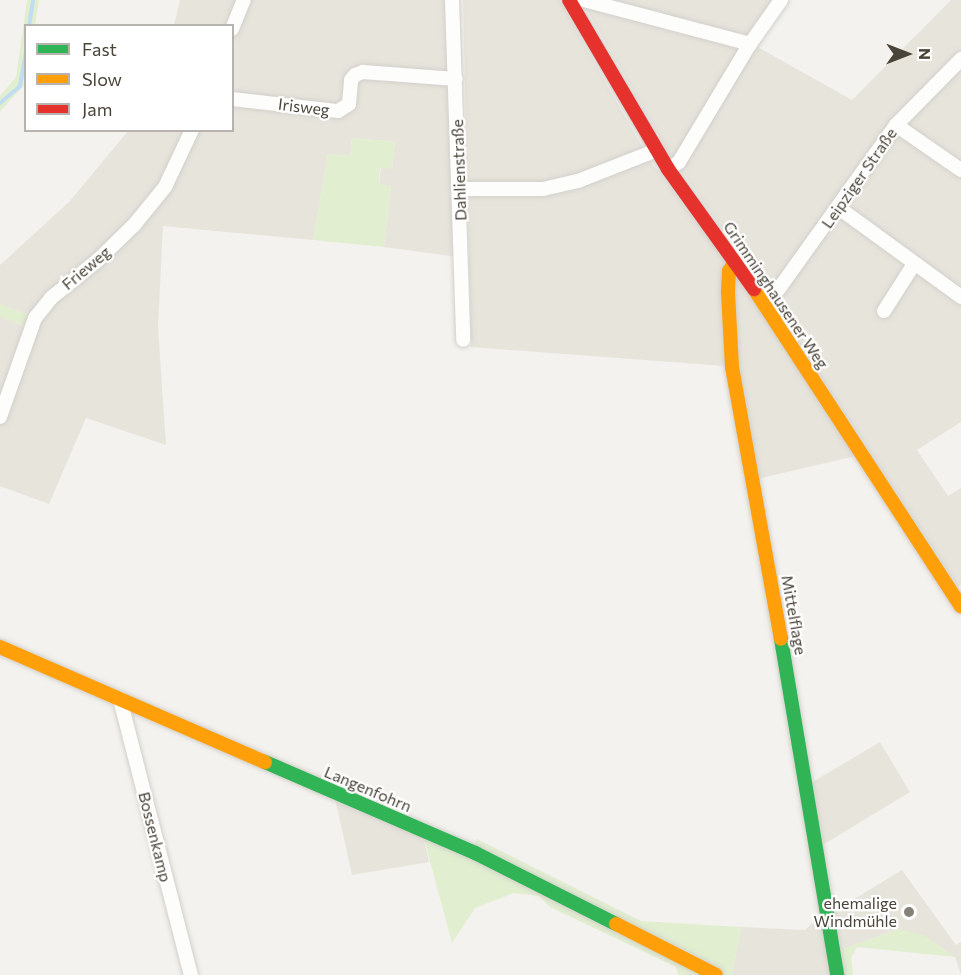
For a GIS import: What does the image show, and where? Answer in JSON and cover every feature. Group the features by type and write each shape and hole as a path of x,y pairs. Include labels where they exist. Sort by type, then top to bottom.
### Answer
{"street":[{"path":"234,24 244,0"},
{"name":"Dahlienstraße","path":"452,0 460,189 463,339"},
{"path":"668,169 679,162 750,44 781,0"},
{"path":"577,1 750,44"},
{"name":"Grimminghausener Weg","path":"577,1 668,169 764,302 955,585 961,607"},
{"name":"Leipziger Straße","path":"764,302 778,290 839,208 896,125 961,59"},
{"name":"Irisweg","path":"234,99 338,111 349,104 351,80 355,75 363,72 456,79"},
{"path":"896,125 961,170"},
{"name":"Frieweg","path":"0,417 35,318 51,298 98,260 134,225 165,187 191,132"},
{"path":"460,189 543,189 578,181 657,150"},
{"path":"839,208 961,297"},
{"name":"Mittelflage","path":"735,262 729,271 728,293 732,367 786,664 837,975"},
{"path":"884,311 914,264"},
{"name":"Langenfohrn","path":"0,647 475,853 716,975"},
{"name":"Bossenkamp","path":"120,699 191,975"}],"shaded area":[{"path":"180,0 450,0 458,257 384,247 391,186 379,185 381,168 392,168 395,142 352,138 350,156 328,154 313,240 163,226 158,327 166,445 86,418 49,504 0,486 0,316 26,327 33,311 25,314 0,304 0,265 70,201 127,132 234,132 234,24 174,24"},
{"path":"463,0 559,0 649,159 753,298 856,456 757,479 725,366 471,347"},
{"path":"581,0 786,0 756,46 852,100 951,0 961,0 961,422 917,450 948,496 961,488 961,585 958,587 766,292 668,151"},
{"path":"880,742 910,792 821,846 809,784"},
{"path":"334,794 423,835 429,862 352,875"},
{"path":"902,870 956,945 961,942 961,975 955,957 899,929 837,951 834,975 732,975 741,927 805,930 823,913 833,912"}],"green space":[{"path":"27,0 39,0 35,24 24,24 24,85 0,112 0,96 16,77"},
{"path":"352,138 395,142 392,169 380,168 379,184 391,186 384,247 313,240 328,154 350,156"},
{"path":"0,304 25,314 34,310 26,327 0,316"},
{"path":"423,835 470,854 477,839 641,921 741,927 732,975 678,975 676,967 550,907 539,896 514,893 475,908 452,943"},
{"path":"899,929 923,935 955,957 857,947 851,958 853,975 840,975 837,951"}],"waterway":[{"path":"29,24 33,0"},
{"path":"0,103 20,86 24,63"}],"traffic: fast":[{"path":"781,639 837,975"},
{"path":"265,762 475,853 616,924"}],"traffic: slow":[{"path":"735,262 729,271 728,293 732,367 781,639"},
{"path":"754,289 961,607"},
{"path":"0,647 265,762"},
{"path":"616,924 716,975"}],"traffic: jam":[{"path":"569,0 668,169 754,289"}],"place":[{"name":"ehemalige Windmühle","path":"909,912"}]}
